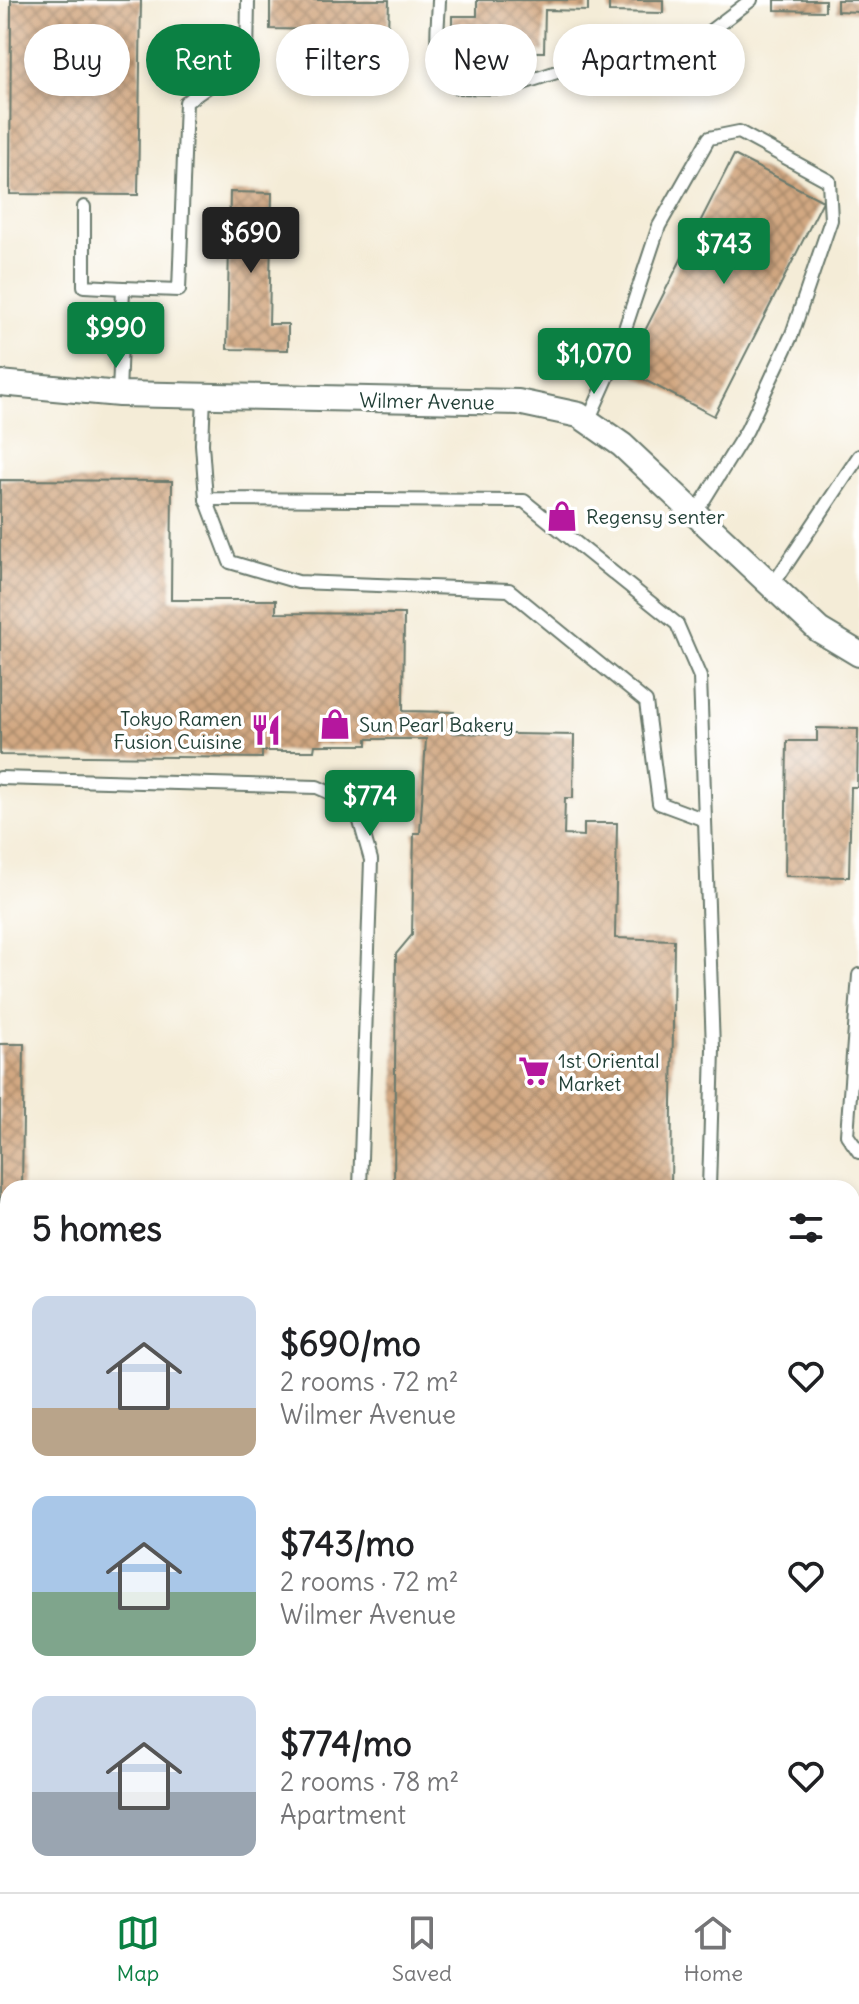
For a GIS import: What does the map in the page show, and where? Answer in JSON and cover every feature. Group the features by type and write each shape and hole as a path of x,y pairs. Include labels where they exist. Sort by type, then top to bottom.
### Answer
{"street":[{"name":"Wilmer Avenue","path":"0,383 119,394 518,402 579,415 622,445 819,630 859,654"}],"lane":[{"path":"84,207 84,286 179,290 186,102 247,60 248,0"},
{"path":"439,0 437,50 441,71 457,87 508,88 569,68 667,55 692,45 751,0"},
{"path":"588,421 613,365 659,226 709,138 739,132 829,181 831,220 792,334 747,430 695,514"},
{"path":"119,394 123,288"},
{"path":"204,396 202,444 206,499 230,562 298,582 509,590 646,702 659,803 705,820"},
{"path":"772,586 859,456"},
{"path":"206,499 524,501 677,624 700,677 713,1049 709,1180"},
{"path":"0,778 317,787 355,804 371,860 360,1180"},
{"path":"859,975 847,1135 859,1152"}],"building":[{"path":"11,0 141,0 138,195 10,194"},
{"path":"270,0 389,0 388,24 276,24 276,29 270,29"},
{"path":"477,0 588,0 588,11 545,10 544,52 537,52 537,24 452,24 452,16 477,16"},
{"path":"609,0 663,0 663,13 609,12"},
{"path":"775,0 825,0 825,11 775,10"},
{"path":"837,0 859,0 859,12 837,11"},
{"path":"734,155 823,201 714,416 625,370"},
{"path":"230,192 272,193 269,324 288,324 288,350 227,349"},
{"path":"0,480 172,481 171,600 276,600 276,613 404,614 403,711 454,712 453,733 574,735 573,798 565,798 564,835 584,836 584,823 617,823 615,938 674,940 671,1180 394,1180 396,954 412,935 414,833 420,833 426,739 367,739 367,745 315,745 314,751 262,751 262,758 0,755"},
{"path":"817,728 858,729 857,787 851,787 849,877 785,876 787,741 817,741"},
{"path":"0,1044 24,1044 22,1180 0,1180"}],"place":[{"name":"Regensy senter","path":"562,516"},
{"name":"Sun Pearl Bakery","path":"335,724"},
{"name":"Tokyo Ramen Fusion Cuisine","path":"266,730"},
{"name":"1st Oriental Market","path":"534,1071"}]}
